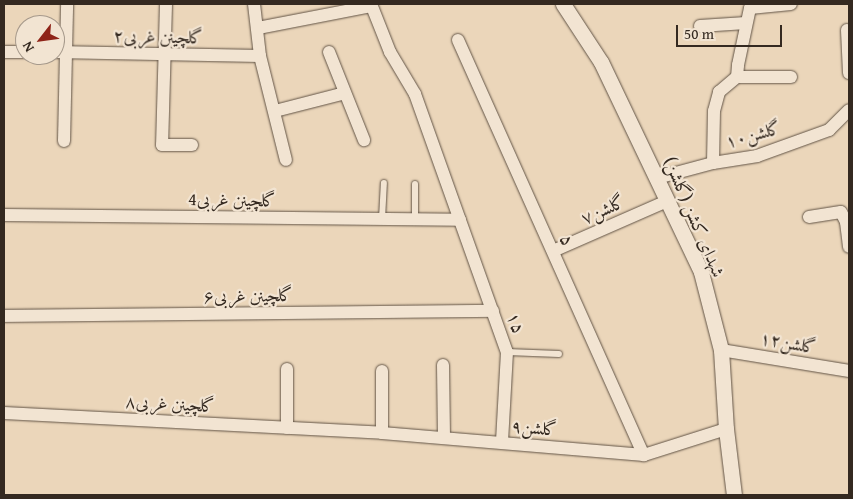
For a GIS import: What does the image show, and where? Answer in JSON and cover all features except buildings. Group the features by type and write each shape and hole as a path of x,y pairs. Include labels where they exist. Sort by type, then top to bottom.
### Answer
{"street":[{"path":"65,20 67,4"},
{"path":"166,4 162,145 192,145"},
{"path":"254,4 260,56 286,160"},
{"name":"شهدای کشن (گلشن)","path":"563,4 601,62 700,272 721,350 726,430 734,495"},
{"path":"737,77 749,6 791,4"},
{"path":"258,28 371,5"},
{"name":"۱۵","path":"371,5 390,52 415,94 508,352 502,442"},
{"path":"700,26 746,23"},
{"path":"847,30 849,73"},
{"name":"۵","path":"458,40 644,455"},
{"path":"329,52 364,140"},
{"name":"گلچینن غربی۲","path":"65,53 260,56"},
{"path":"61,65 64,141"},
{"path":"713,164 714,111 717,98 723,88 737,77 791,77"},
{"path":"275,111 345,93"},
{"name":"گلشن۱۰","path":"657,178 713,164 757,156 829,130 849,110"},
{"name":"گلشن۷","path":"553,251 667,201"},
{"path":"809,217 845,210 849,247"},
{"name":"4گلچینن غربی","path":"4,214 460,220"},
{"name":"گلچینن غربی۶","path":"4,316 493,312"},
{"name":"گلشن۱۲","path":"721,350 849,371"},
{"path":"443,365 444,438"},
{"path":"287,369 287,428"},
{"path":"382,371 382,433"},
{"name":"گلچینن غربی۸","path":"4,412 335,430"},
{"name":"گلشن۹","path":"335,430 502,442 644,455 726,430"}],"lane":[{"path":"382,219 384,183"},
{"path":"415,184 415,220"},
{"path":"508,352 559,354"}]}
